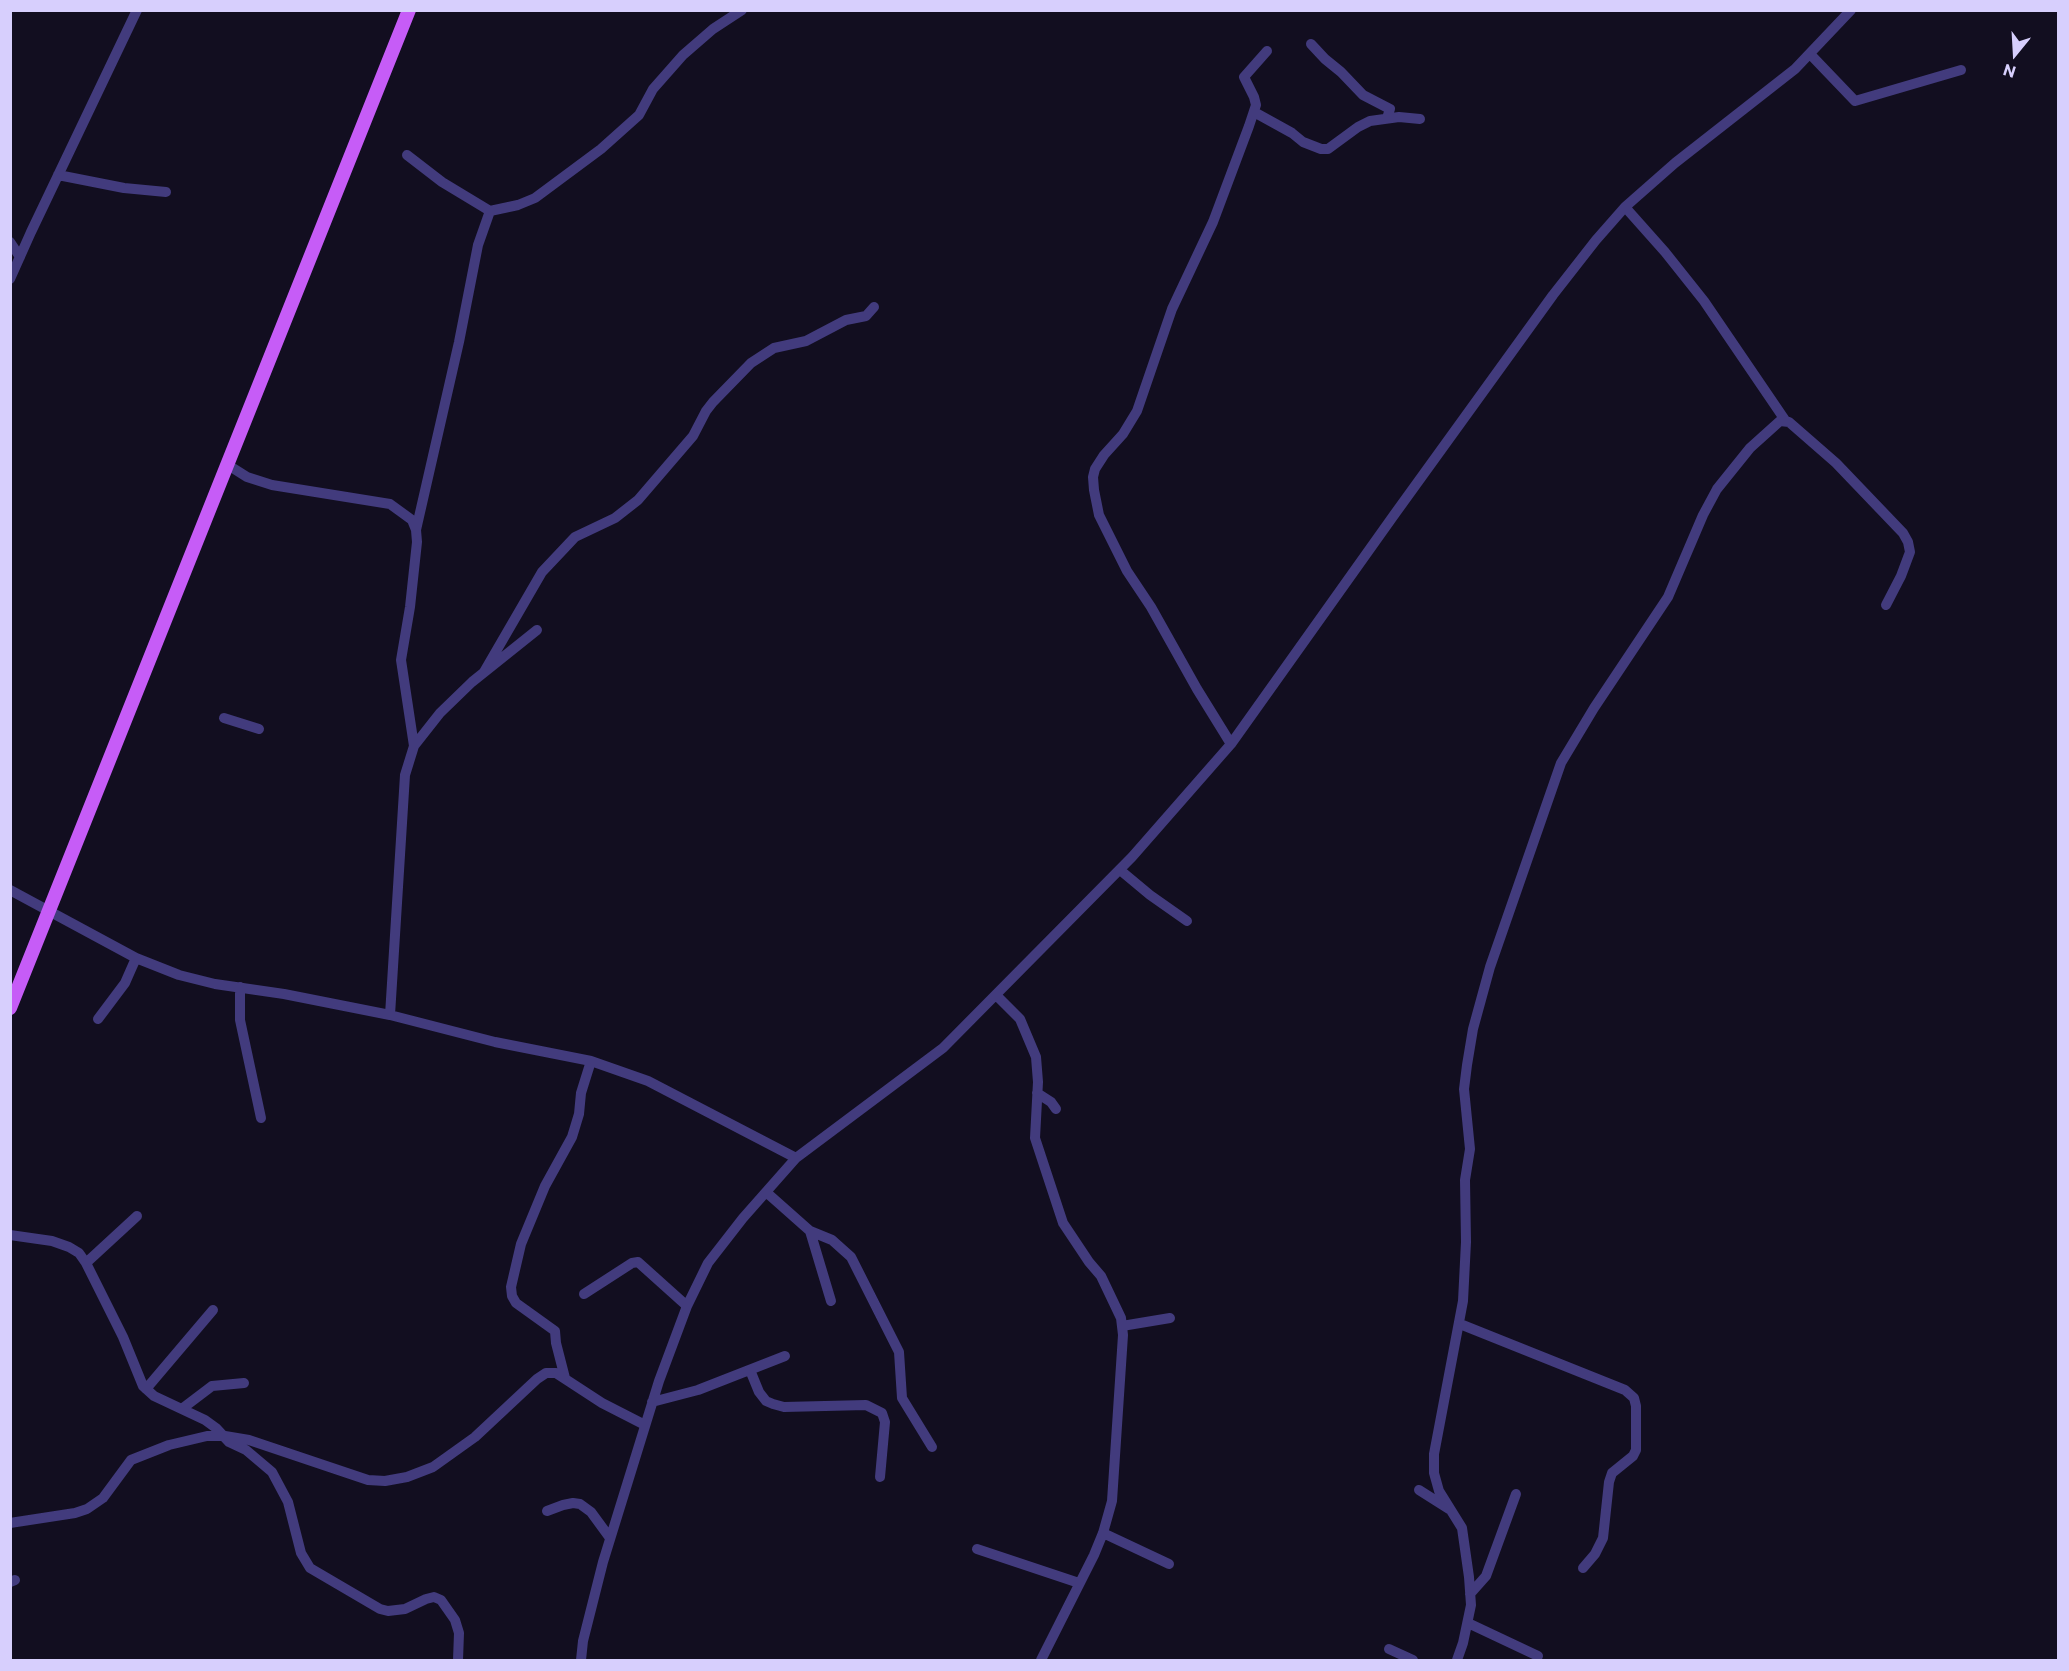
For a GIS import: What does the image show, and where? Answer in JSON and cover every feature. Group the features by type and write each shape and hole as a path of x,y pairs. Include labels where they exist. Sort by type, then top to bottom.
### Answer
{"main road":[{"path":"10,1008 409,10"}],"street":[{"path":"10,279 137,10"},
{"path":"407,155 442,182 490,212 535,198 601,149 639,115 653,89 683,55 713,29 742,10"},
{"path":"581,1660 583,1641 610,1538 652,1402 687,1306 708,1263 796,1158 943,1048 1120,870 1232,744 1394,515 1553,295 1596,240 1625,207 1675,163 1794,69 1851,10"},
{"path":"1311,44 1363,95 1390,109 1386,118"},
{"path":"1232,744 1197,689 1151,607 1127,571 1099,515 1093,477 1104,455 1123,434 1137,411 1172,309 1214,222 1254,112 1256,105 1254,97 1244,76 1267,51"},
{"path":"1810,54 1854,101 1961,69"},
{"path":"1254,112 1292,133 1303,142 1321,149 1328,149 1364,124 1386,118 1420,118"},
{"path":"58,175 124,188 166,192"},
{"path":"1625,207 1704,301 1785,420 1836,463 1903,533 1910,552 1886,605"},
{"path":"414,746 401,660 410,608 417,542 415,524 459,342 478,245 490,212"},
{"path":"10,242 20,257"},
{"path":"484,672 543,572 575,537 615,518 638,500 693,436 713,402 751,363 774,348 806,341 846,320 866,316 874,307"},
{"path":"1457,1660 1471,1605 1465,1539 1462,1528 1439,1491 1434,1473 1434,1454 1460,1324 1465,1269 1465,1180 1470,1149 1464,1089 1473,1029 1490,968 1561,763 1600,699 1668,597 1703,515 1717,489 1750,448 1775,424 1785,420"},
{"path":"228,465 247,477 272,486 390,504 415,524"},
{"path":"390,1015 405,775 414,746 440,713 484,672 537,630"},
{"path":"224,718 259,729"},
{"path":"1120,870 1150,896 1187,921"},
{"path":"10,890 51,910 136,958 179,975 390,1015 495,1042 591,1061 648,1081 796,1158"},
{"path":"99,1019 125,983 136,958"},
{"path":"240,987 240,1020 261,1118"},
{"path":"996,995 1020,1019 1036,1057 1035,1138 1063,1223 1101,1276 1113,1301 1124,1335 1112,1501 1103,1533 1041,1660"},
{"path":"565,1378 555,1331 516,1303 511,1287 521,1244 545,1186 572,1137 591,1061"},
{"path":"1037,1093 1051,1102 1056,1109"},
{"path":"766,1192 810,1231 832,1240 851,1257 899,1352 902,1398 932,1447"},
{"path":"86,1263 137,1216"},
{"path":"810,1231 831,1301"},
{"path":"10,1235 52,1241 69,1246 79,1253 123,1337 143,1386 154,1396 205,1420 229,1442 258,1459 272,1472 282,1486 293,1518 301,1553 310,1568 380,1609 388,1611 405,1610 434,1597 441,1600 447,1606 457,1627 460,1645 458,1660"},
{"path":"584,1294 626,1266 638,1262 687,1306"},
{"path":"146,1389 213,1310"},
{"path":"1122,1326 1170,1318"},
{"path":"1460,1324 1625,1390 1634,1398 1636,1450 1633,1456 1612,1473 1603,1538 1595,1554 1583,1568"},
{"path":"652,1402 698,1390 785,1356"},
{"path":"750,1370 759,1392 766,1401 773,1404 784,1407 866,1405 882,1413 885,1422 880,1478"},
{"path":"10,1523 87,1509 103,1498 131,1460 170,1445 207,1436 249,1440 368,1480 385,1481 407,1477 433,1467 475,1437 546,1372 556,1373 602,1403 645,1425"},
{"path":"183,1408 212,1386 244,1383"},
{"path":"1419,1490 1452,1511"},
{"path":"1470,1594 1486,1576 1516,1494"},
{"path":"547,1510 573,1503 580,1504 591,1512 610,1538"},
{"path":"1103,1533 1169,1564"},
{"path":"977,1549 1079,1583"},
{"path":"1468,1623 1538,1656"},
{"path":"1389,1649 1413,1660"}]}
